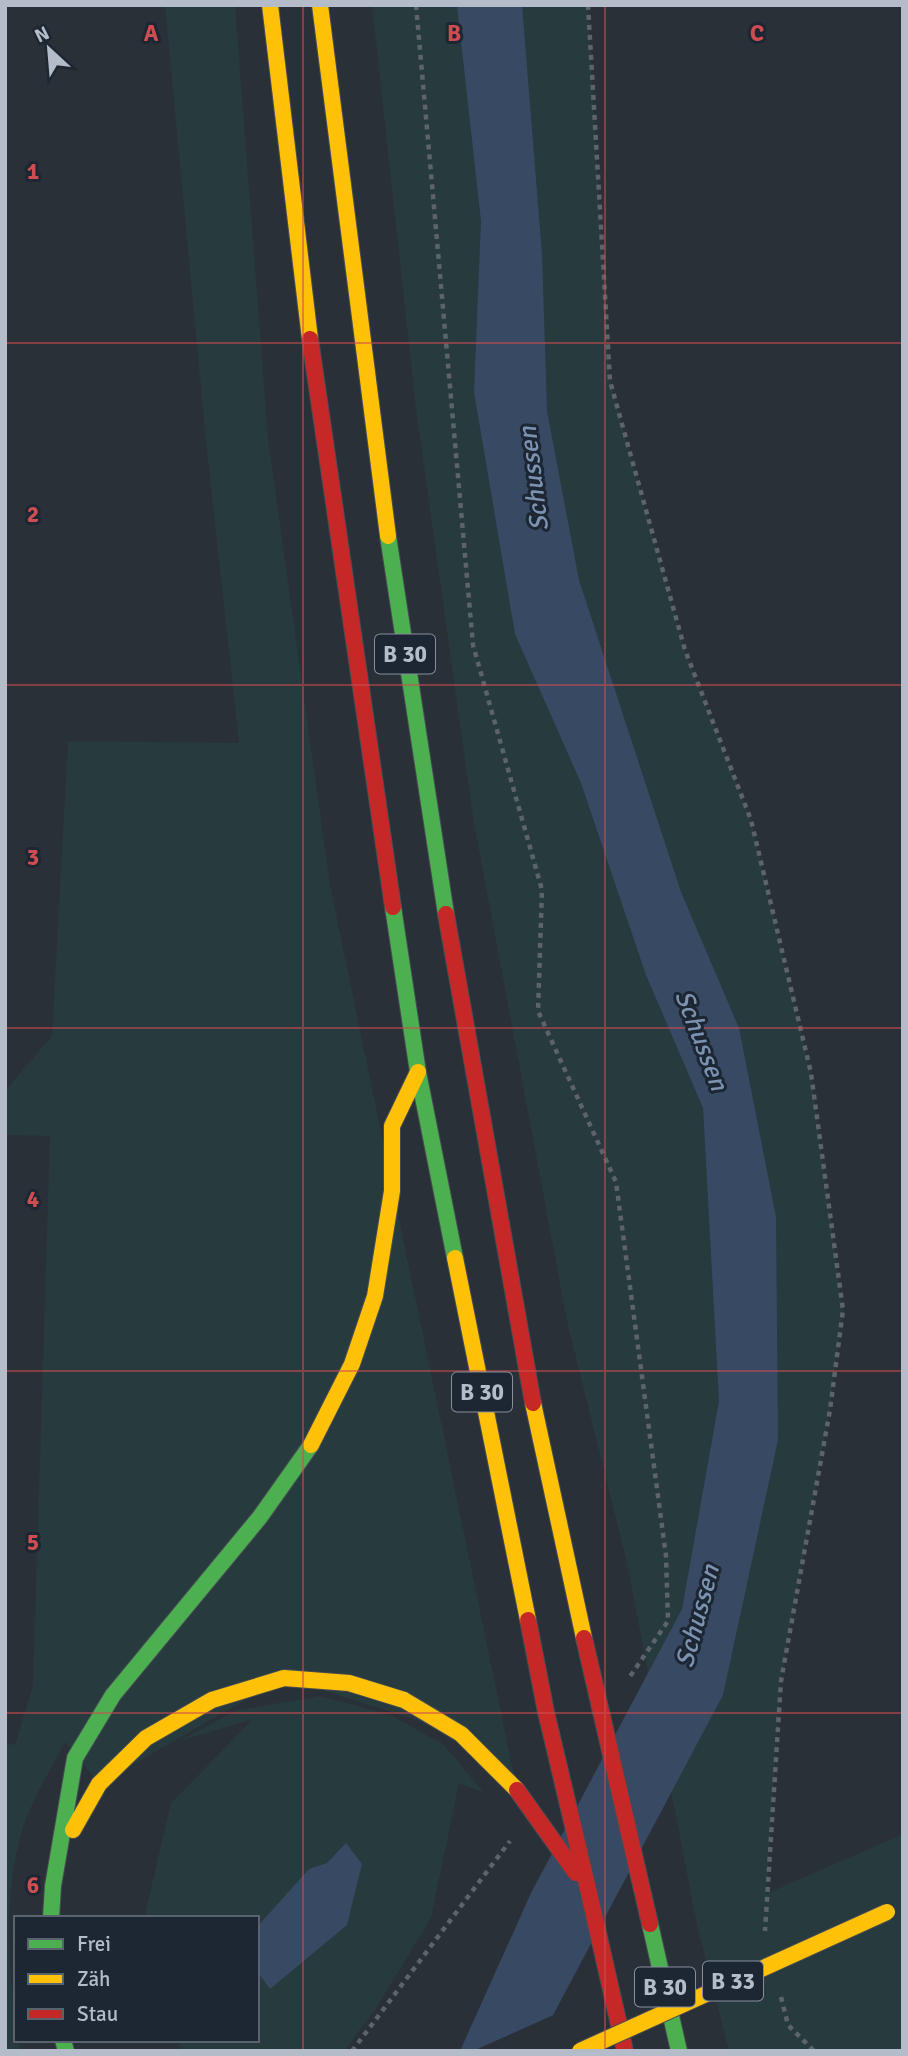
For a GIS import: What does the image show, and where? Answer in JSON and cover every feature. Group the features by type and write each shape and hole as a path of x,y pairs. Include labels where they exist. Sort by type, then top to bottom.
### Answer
{"main road":[{"name":"B 30","path":"270,5 320,419 418,1072 546,1712 625,2051"},
{"name":"B 30","path":"320,5 370,400 440,878 512,1299 584,1638 680,2051"},
{"path":"51,1916 53,1886 75,1758 106,1705 176,1616 260,1517 313,1442 352,1364 375,1296 392,1191 392,1126 418,1072"},
{"path":"60,1853 99,1784 146,1738 212,1700 284,1678 349,1683 404,1700 461,1734 517,1790 588,1889"},
{"name":"B 33","path":"580,2051 895,1913"}],"path":[{"path":"416,5 473,645 542,890 538,1011 615,1182 666,1556 668,1621 626,1682"},
{"path":"588,5 610,381 685,650 751,820 811,1073 842,1310 830,1409 781,1681 765,1921"},
{"path":"352,2051 513,1836"}],"green space":[{"path":"165,5 235,5 268,438 330,885 517,1790 461,1734 284,1678 99,1784 65,1742 30,1811 15,1860 9,1944 14,2042 19,2042 20,2051 5,2051 5,1743 15,1745 33,1685 50,1136 5,1135 5,1091 52,1036 68,741 239,743 206,441"},
{"path":"372,5 588,5 610,381 685,650 751,820 811,1073 843,1310 830,1410 781,1681 766,1894 903,1834 903,2051 729,2051 697,1925 627,1563 567,1321 473,817 416,409"},
{"path":"320,1696 391,1715 444,1745 484,1793 459,1783 431,1918 375,2010 344,2051 182,2051 179,2042 259,2042 259,1916 144,1916 171,1803 253,1719 179,1741 237,1710"}],"water":[{"name":"Schussen","path":"457,5 522,5 542,254 547,411 579,580 681,892 739,1028 776,1217 778,1440 723,1695 534,2051 460,2051 531,1893 682,1609 719,1401 703,1108 646,975 581,783 515,634 474,392 481,221"},
{"path":"346,1843 362,1864 347,1925 270,1989 259,1974 259,1925 309,1869 327,1863"}],"pier":[{"path":"558,2013 538,2051 473,2051"}],"traffic: fast":[{"path":"388,536 446,914"},
{"path":"393,907 418,1072 455,1258"},
{"path":"51,1916 53,1886 75,1758 113,1695 260,1517 311,1445"},
{"path":"650,1924 679,2051"},
{"path":"64,2042 66,2051"}],"traffic: slow":[{"path":"270,5 310,339"},
{"path":"320,5 388,536"},
{"path":"311,1445 352,1364 375,1296 392,1191 392,1126 418,1072"},
{"path":"455,1258 528,1620"},
{"path":"533,1403 584,1638"},
{"path":"73,1830 99,1784 146,1738 212,1700 284,1678 349,1683 404,1700 461,1734 517,1790"},
{"path":"580,2051 887,1912"}],"traffic: jam":[{"path":"310,339 393,907"},
{"path":"446,914 533,1403"},
{"path":"528,1620 546,1712"},
{"path":"584,1638 650,1924"},
{"path":"546,1712 588,1889"},
{"path":"517,1790 576,1873"},
{"path":"588,1889 625,2051"}]}
